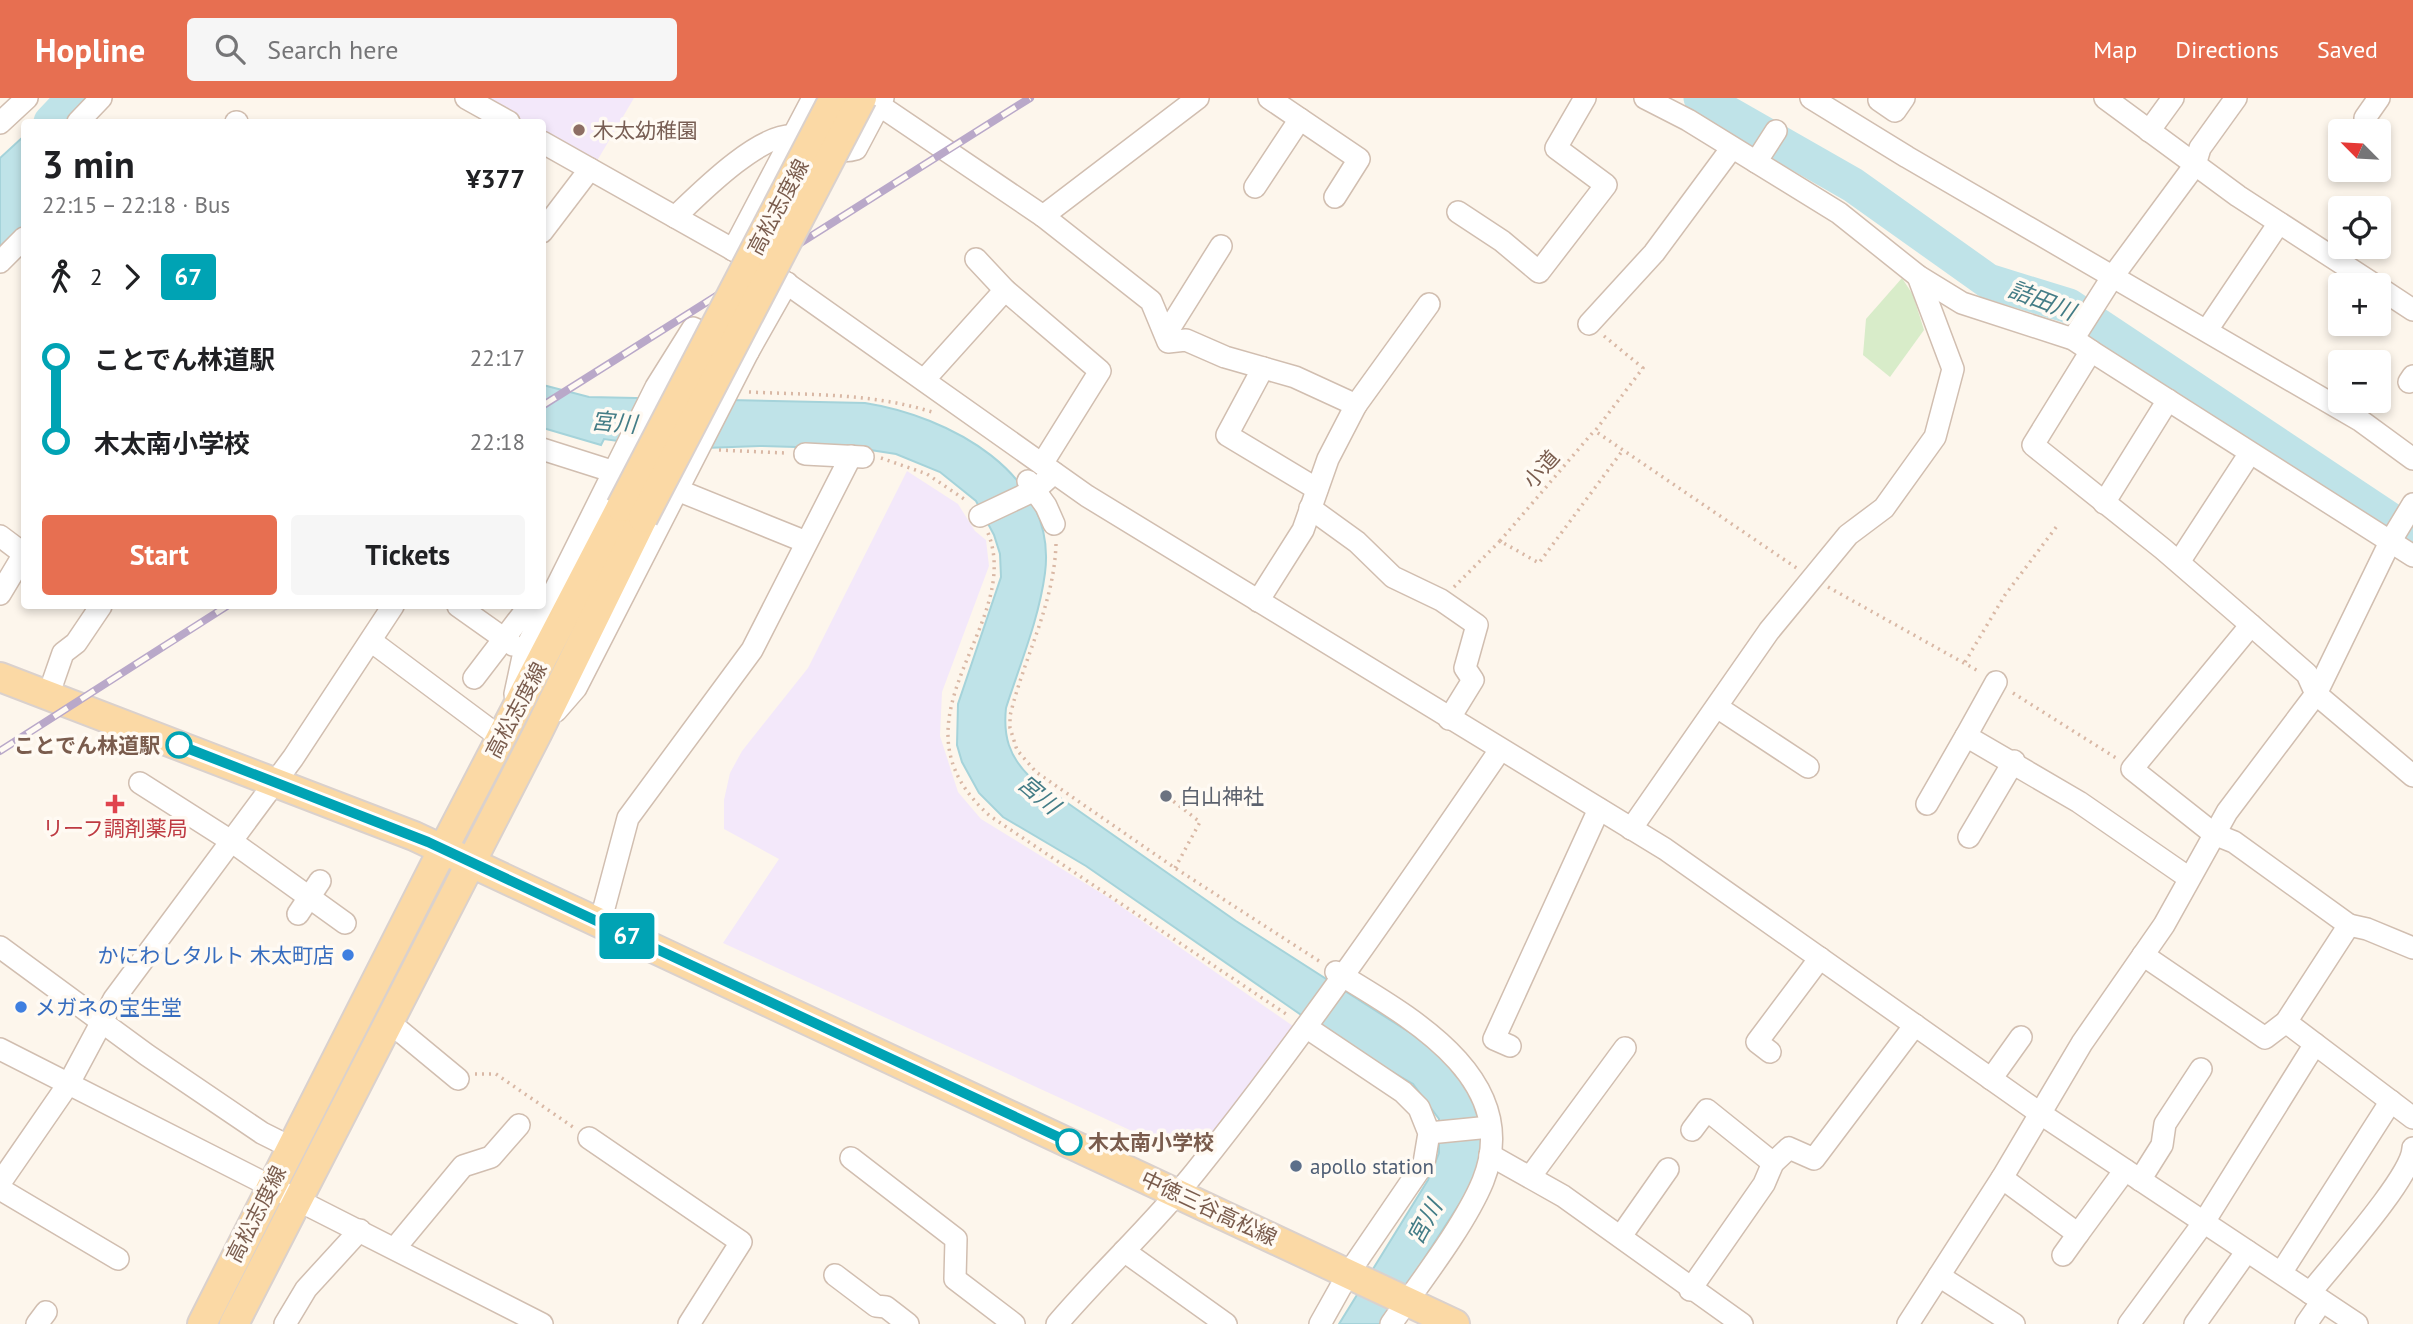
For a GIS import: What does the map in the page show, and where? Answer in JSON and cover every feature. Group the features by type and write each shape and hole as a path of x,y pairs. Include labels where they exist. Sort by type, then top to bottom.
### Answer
{"main road":[{"name":"高松志度線","path":"234,1324 538,732 632,513 834,98"},
{"name":"高松志度線","path":"202,1324 270,1186 501,738 875,100"},
{"name":"中徳三谷高松線","path":"0,677 443,849 1351,1275 1399,1308 1455,1324"}],"street":[{"path":"81,119 101,98"},
{"path":"466,98 504,119"},
{"path":"733,250 813,98"},
{"path":"1043,216 1198,98"},
{"path":"1269,98 1359,159 1335,197"},
{"path":"1458,212 1502,241 1539,272 1606,185 1556,148 1585,98"},
{"path":"1645,98 1688,120 1731,149 1839,213 1918,276 1962,303 2073,339 2250,453 2392,539 2413,556"},
{"path":"1811,98 1907,158 2361,421 2413,459"},
{"path":"1879,100 1895,111 1903,98"},
{"path":"2105,98 2278,223 2357,273"},
{"path":"2149,131 2173,98"},
{"path":"2073,339 2113,276 2195,165 2200,148 2236,98"},
{"path":"2365,118 2379,98"},
{"path":"675,217 710,183 772,141 793,136 843,153 856,149 875,100 1043,216 1151,301 1168,342 1186,340 1295,377 1356,405"},
{"path":"1255,187 1300,119"},
{"path":"1756,162 1776,131"},
{"path":"546,144 787,283 923,380 1038,480 1258,601 1631,829 2041,1114 2357,1324"},
{"path":"1589,324 1654,253 1731,149"},
{"path":"546,227 590,169"},
{"path":"2207,330 2278,223"},
{"path":"0,262 21,241"},
{"path":"1166,334 1221,246"},
{"path":"976,259 1005,290 1100,371 1038,480 980,515"},
{"path":"1631,829 1769,631 1848,536 1884,508 1935,437 1953,369 1918,276"},
{"path":"538,732 576,688 679,489 706,449 736,391 748,352 787,283"},
{"path":"923,380 1005,290"},
{"path":"2391,295 2413,310"},
{"path":"1258,601 1303,530 1313,498 1356,405 1429,304"},
{"path":"546,608 656,387 693,327 748,352"},
{"path":"2091,351 2033,445 2179,562 2307,674 2316,694 2413,776"},
{"path":"1263,368 1227,435 1313,498 1393,577 1441,600 1477,625 1465,668 1473,680 1449,719"},
{"path":"656,387 736,391"},
{"path":"2104,502 2168,400"},
{"path":"625,451 706,449"},
{"path":"546,450 614,473 679,489 806,542"},
{"path":"2179,562 2250,453"},
{"path":"600,923 628,818 752,650 806,542 858,457 805,454"},
{"path":"1038,480 1054,524"},
{"path":"1908,1324 2002,1178 2082,1043 2164,925 2227,812 2316,694 2392,539 2411,507"},
{"path":"0,536 21,552"},
{"path":"546,584 576,548"},
{"path":"0,594 21,559"},
{"path":"48,696 63,653 76,643 99,609"},
{"path":"0,1183 69,1083 100,1021 274,782 391,609"},
{"path":"462,609 524,652"},
{"path":"474,678 527,609"},
{"path":"371,641 501,738 524,652 546,609"},
{"path":"2251,625 2132,769 2214,834 2234,842 2348,925 2367,929 2413,948"},
{"path":"1927,804 1996,682"},
{"path":"1717,707 1808,767"},
{"path":"1966,736 2014,761 2189,878"},
{"path":"1065,1321 1178,1193 1307,1026 1500,750"},
{"path":"1969,836 2014,761"},
{"path":"140,783 231,841 345,923"},
{"path":"1510,1046 1494,1039 1599,809"},
{"path":"2143,955 2265,1038 2286,1022 2348,925"},
{"path":"0,947 100,1021 261,1133 290,1147"},
{"path":"1770,1052 1757,1042 1820,958"},
{"path":"1339,977 1434,1038 1462,1063 1480,1091 1487,1127 1490,1155 1477,1194 1399,1308"},
{"path":"2286,1022 2413,1118"},
{"path":"387,1025 406,1036 458,1079"},
{"path":"1691,1289 1764,1184 1773,1163 1789,1148 1814,1159 1915,1025"},
{"path":"1307,1026 1403,1092 1419,1108 1431,1133 1424,1163 1320,1324"},
{"path":"1991,1079 2021,1037"},
{"path":"2129,1324 2204,1222 2315,1044"},
{"path":"1530,1177 1625,1048"},
{"path":"0,1049 542,1324"},
{"path":"2063,1255 2078,1234 2162,1145 2165,1124 2201,1069"},
{"path":"2281,1273 2391,1101"},
{"path":"1692,1130 1707,1110 1773,1163"},
{"path":"395,1248 463,1166 491,1157 519,1125"},
{"path":"1431,1133 1487,1127"},
{"path":"589,1138 741,1242 689,1324"},
{"path":"2306,1324 2316,1297 2389,1193 2413,1156 2413,1148"},
{"path":"1490,1155 1530,1177 1621,1236 1742,1324"},
{"path":"851,1158 956,1239 956,1279 1014,1324"},
{"path":"1621,1236 1668,1168"},
{"path":"2002,1178 2078,1234"},
{"path":"0,1189 118,1259"},
{"path":"285,1324 306,1289 360,1230"},
{"path":"1124,1251 1226,1324"},
{"path":"2195,1324 2247,1251"},
{"path":"835,1275 876,1306 886,1307 908,1324"},
{"path":"1939,1276 2014,1324"}],"path":[{"path":"736,391 861,396 904,403 940,415"},
{"name":"小道","path":"1441,600 1500,541 1606,418"},
{"path":"706,449 805,454"},
{"path":"1500,541 1539,563 1623,450"},
{"path":"858,457 892,460 927,474 980,515 993,549 996,571 949,714 953,760 967,792 990,816 1307,1026"},
{"path":"1054,524 1056,543 1053,585 1010,716 1012,739 1024,760 1036,772 1175,868 1339,977"},
{"path":"1965,662 2005,595 2057,526"},
{"path":"1168,797 1200,822 1175,868"},
{"path":"458,1079 481,1072 496,1074 589,1138"}],"shaded area":[{"name":"木太幼稚園","path":"475,98 634,98 594,166 546,139 546,119 513,119"},
{"name":"木太南小学校","path":"907,471 958,504 975,531 986,540 989,566 942,692 940,736 958,792 981,819 1109,898 1293,1026 1211,1136 1202,1129 1182,1154 723,943 779,859 724,829 724,800 730,773 742,751 808,668"}],"green space":[{"path":"1902,278 1913,295 1924,330 1890,377 1863,355 1866,319"}],"water":[{"path":"21,139 21,232 0,251 0,158"},
{"name":"宮川","path":"546,386 589,397 865,403 930,421 962,436 991,455 1016,479 1034,506 1044,538 1045,573 1038,607 1006,708 1009,745 1022,768 1029,776 1236,921 1412,1034 1452,1066 1476,1103 1483,1153 1469,1189 1382,1324 1339,1324 1428,1180 1439,1153 1439,1119 1413,1084 1333,1037 1086,866 1003,817 979,793 962,762 957,745 958,704 1001,577 1000,554 994,535 976,501 940,472 896,454 864,449 760,446 676,449 604,439 601,445 546,429"}],"waterway":[{"name":"詰田川","path":"54,119 74,98"},
{"name":"詰田川","path":"1701,98 1853,185 1988,281 2069,306 2413,535"}],"railway":[{"path":"546,403 1030,98"},
{"path":"0,751 222,609"}],"bus line":[{"name":"67","path":"179,745 428,842 681,963 1069,1142"}],"place":[{"name":"木太幼稚園","path":"579,130"},
{"name":"ことでん林道駅","path":"179,745"},
{"name":"白山神社","path":"1166,796"},
{"name":"リーフ調剤薬局","path":"115,804"},
{"name":"かにわしタルト 木太町店","path":"348,955"},
{"name":"メガネの宝生堂","path":"21,1007"},
{"name":"木太南小学校","path":"1069,1142"},
{"name":"apollo station","path":"1296,1166"}]}
